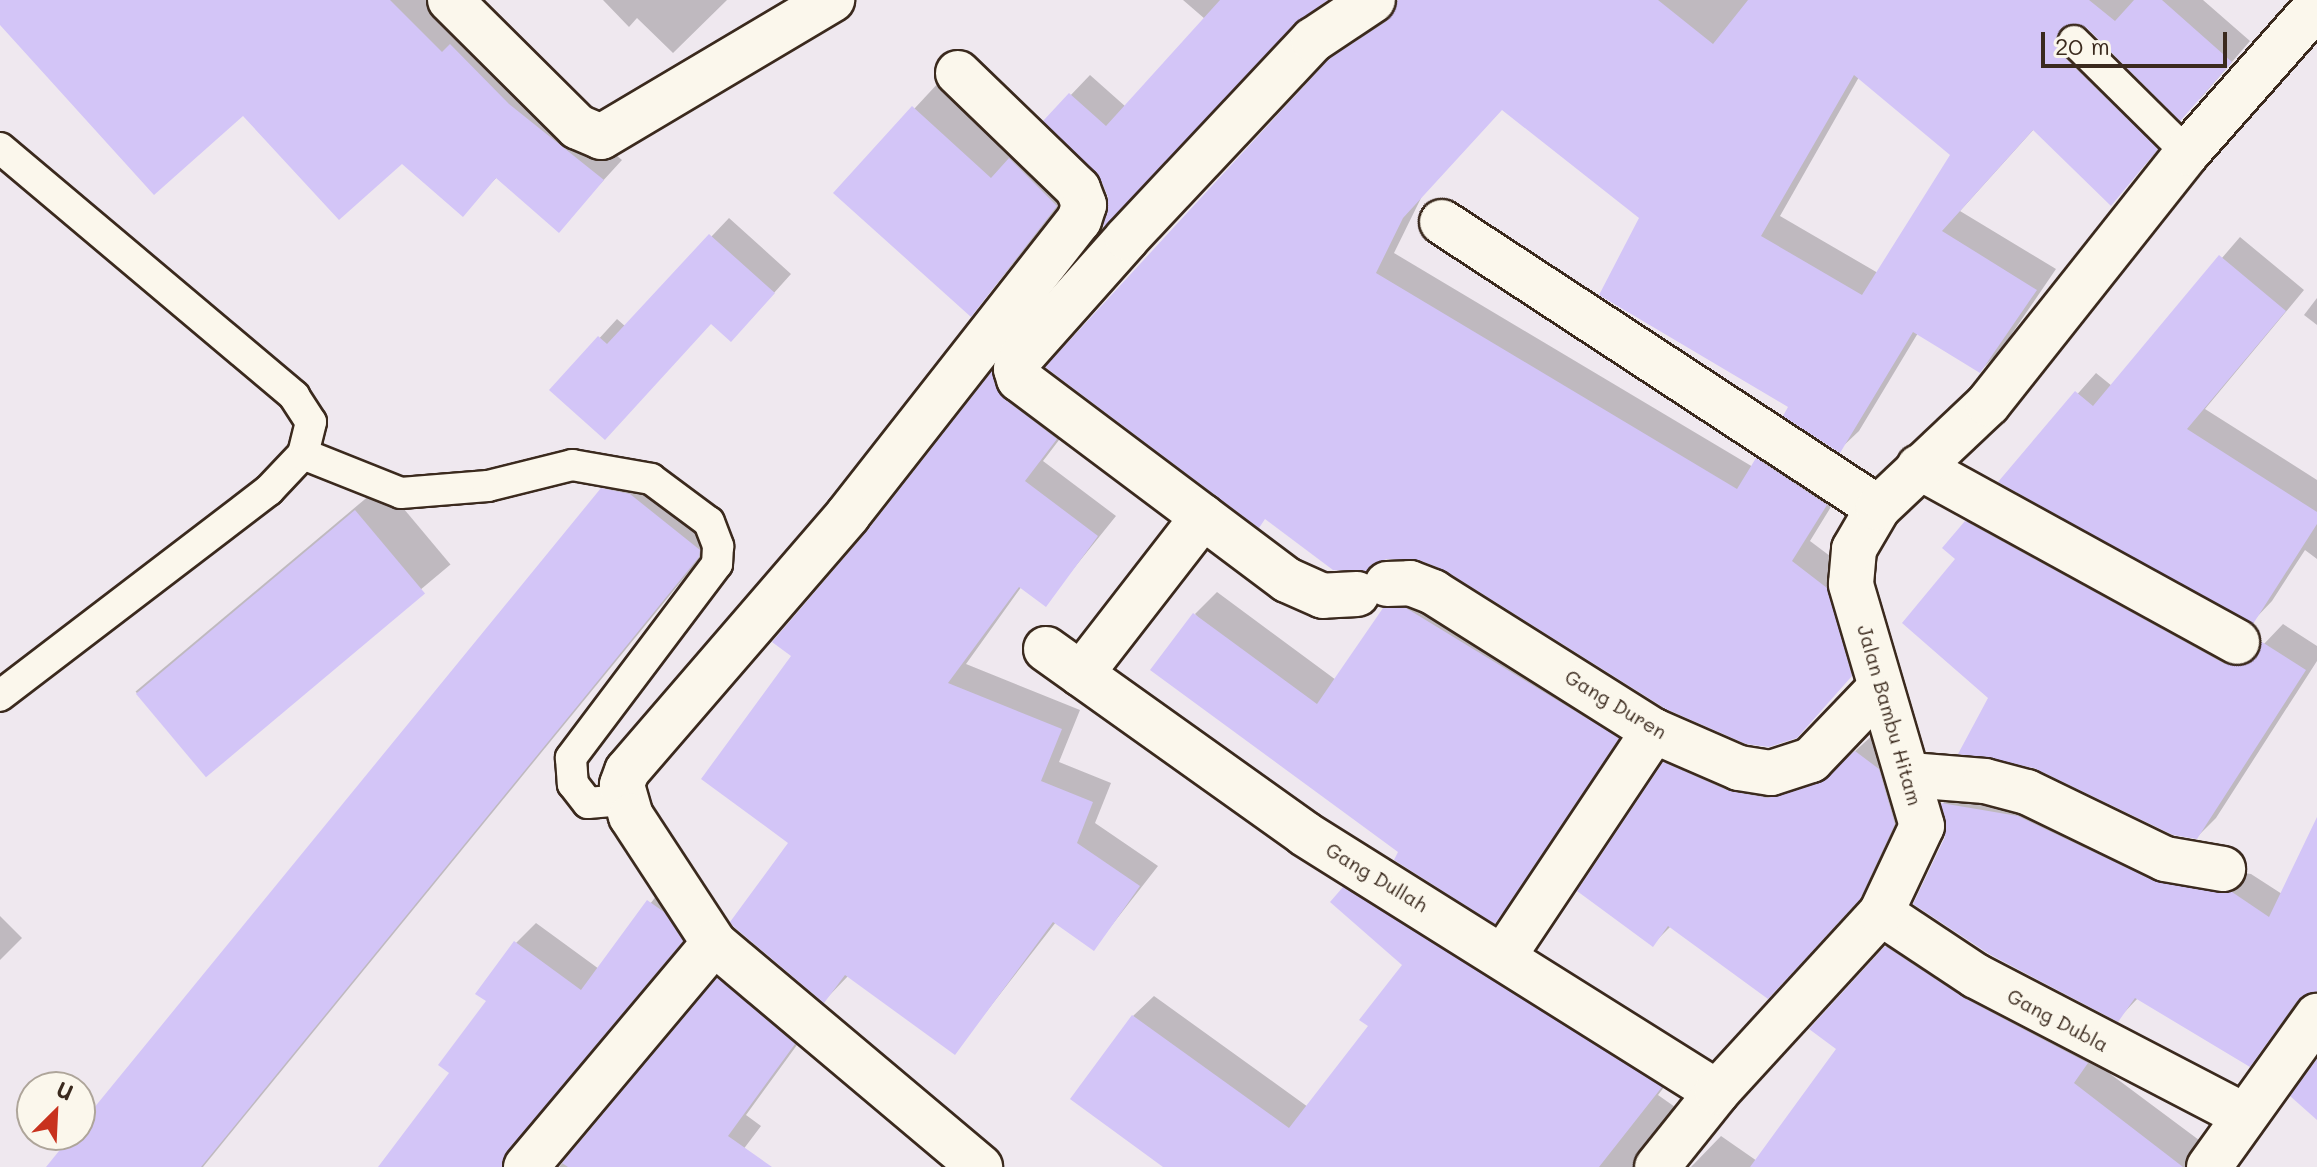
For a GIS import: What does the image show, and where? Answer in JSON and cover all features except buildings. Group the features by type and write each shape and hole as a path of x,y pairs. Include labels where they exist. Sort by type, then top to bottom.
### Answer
{"street":[{"path":"450,0 578,127 601,137 832,0"},
{"path":"958,73 1078,189 1084,205 1127,238 1313,40 1373,0"},
{"name":"Jalan Bambu Hitam","path":"1657,1167 1717,1092 1881,913 1922,826 1910,775 1878,690 1851,584 1854,549 1878,508 1988,404 2187,153 2317,6"},
{"path":"980,1167 714,943 623,800 627,771 848,515 1079,220 1084,205"},
{"path":"1442,222 1878,508"},
{"name":"Gang Duren","path":"1127,238 1022,356 1016,369 1019,379 1306,590 1337,597 1410,583 1433,592 1654,731 1739,768 1786,771 1825,750 1878,690"},
{"path":"1919,467 2237,642"},
{"path":"1081,674 1203,517"},
{"name":"Gang Dullah","path":"1046,649 1305,834 1717,1092"},
{"path":"1503,957 1654,731"},
{"path":"1910,775 1985,781 2027,792 2165,859 2223,869"},
{"name":"Gang Dubla","path":"1881,913 1976,976 2243,1115"},
{"path":"526,1167 714,943"},
{"path":"2209,1167 2243,1115 2317,1016"}],"lane":[{"path":"2074,41 2187,153"},
{"path":"0,148 294,396 311,422 303,454 269,490 0,696"},
{"path":"303,454 401,493 488,486 572,465 651,479 709,522 718,546 717,564 571,758 573,784 588,803 623,800"}]}
